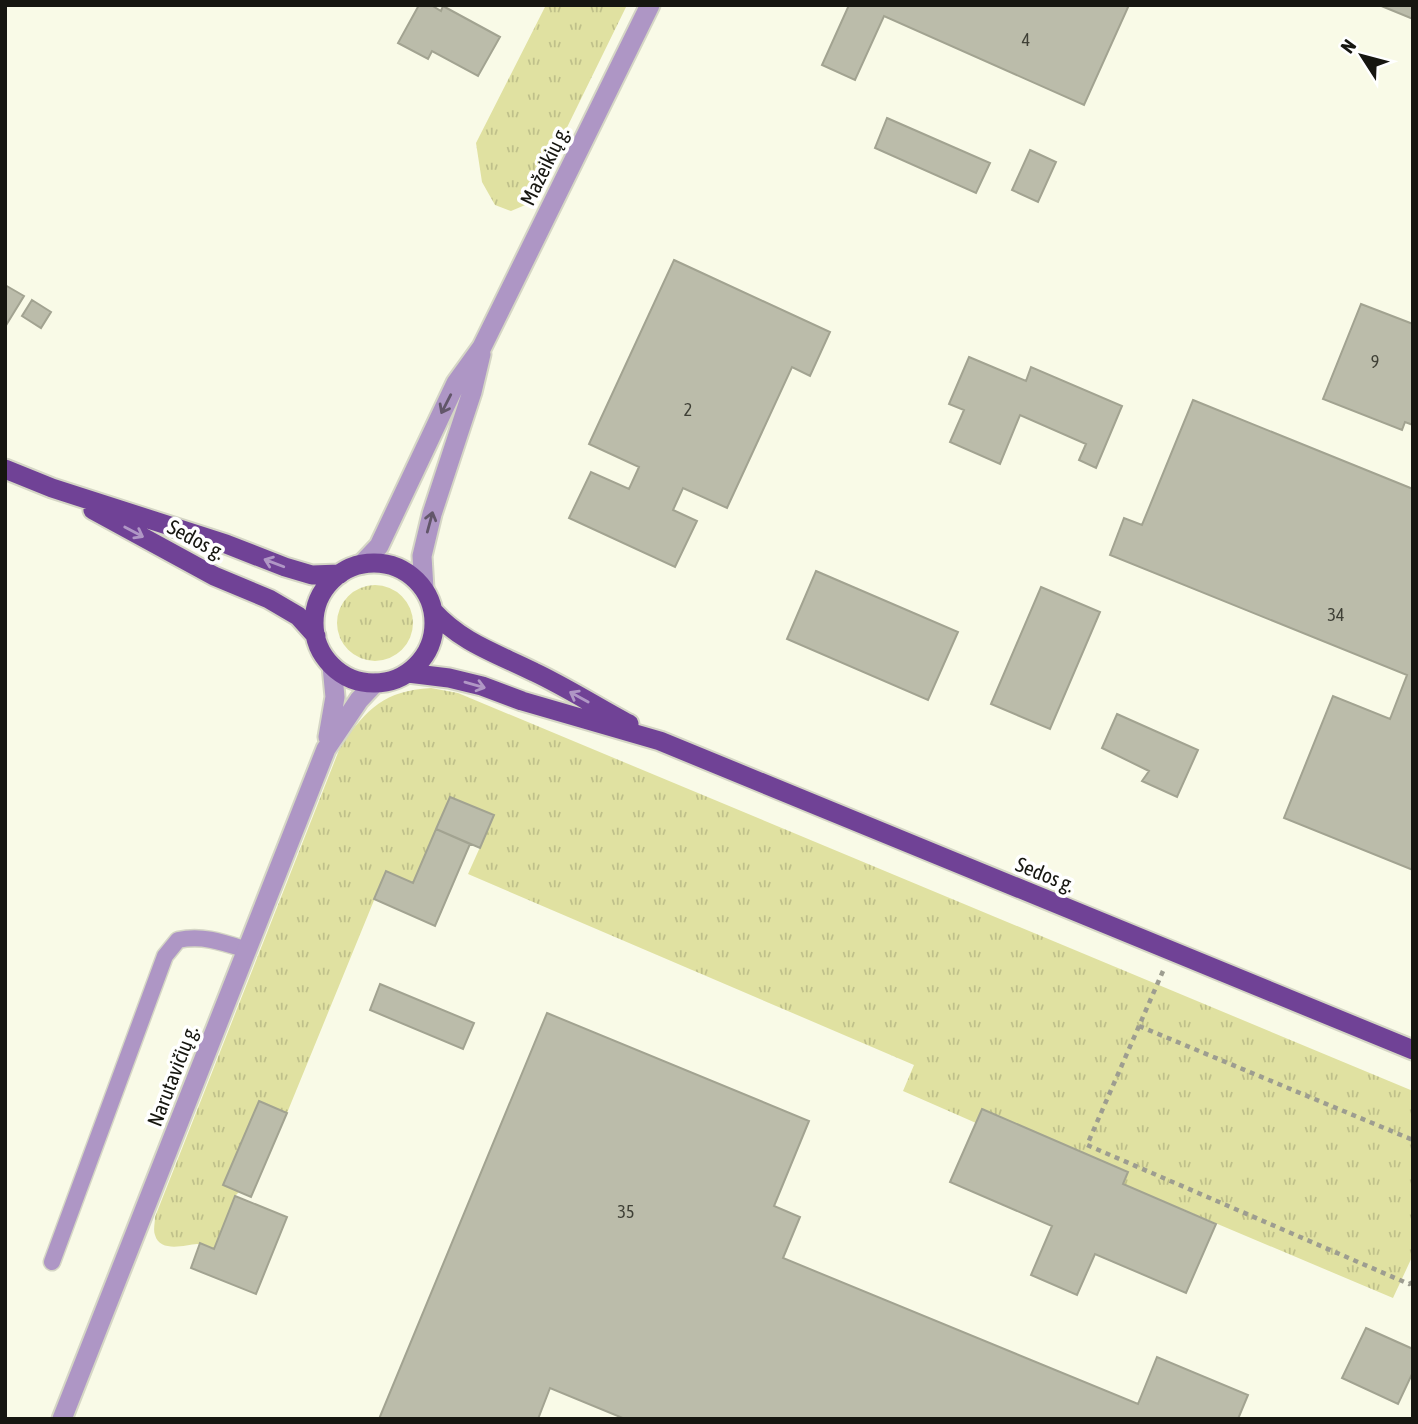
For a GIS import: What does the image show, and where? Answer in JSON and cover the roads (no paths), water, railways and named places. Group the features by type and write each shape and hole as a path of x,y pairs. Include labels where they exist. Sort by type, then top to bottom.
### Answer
{"main road":[{"name":"Sedos g.","path":"5,470 52,488 226,544 285,567 312,575 341,574"},
{"name":"Sedos g.","path":"52,488 214,576 269,599 298,616 316,636"},
{"name":"Sedos g.","path":"332,666 316,636 314,624 318,601 332,581 341,574 362,564 386,564 397,567 416,580 424,589 433,611 448,628 464,639 536,673 660,741"},
{"name":"Sedos g.","path":"375,683 408,673 425,656 433,634 433,611"},
{"path":"332,666 352,679 375,683"},
{"name":"Sedos g.","path":"408,673 449,678 482,686 522,701 660,741 1413,1050"}],"street":[{"name":"Mažeikių g.","path":"362,564 379,546 456,383 482,346 650,5"},
{"name":"Mažeikių g.","path":"424,589 422,556 432,514 472,392 482,346"},
{"name":"Narutavičių g.","path":"62,1419 326,749 335,697 332,666"},
{"name":"Narutavičių g.","path":"326,749 359,700 375,683"}],"lane":[{"path":"52,1262 165,956 178,940 194,937 208,938 247,950"}]}
